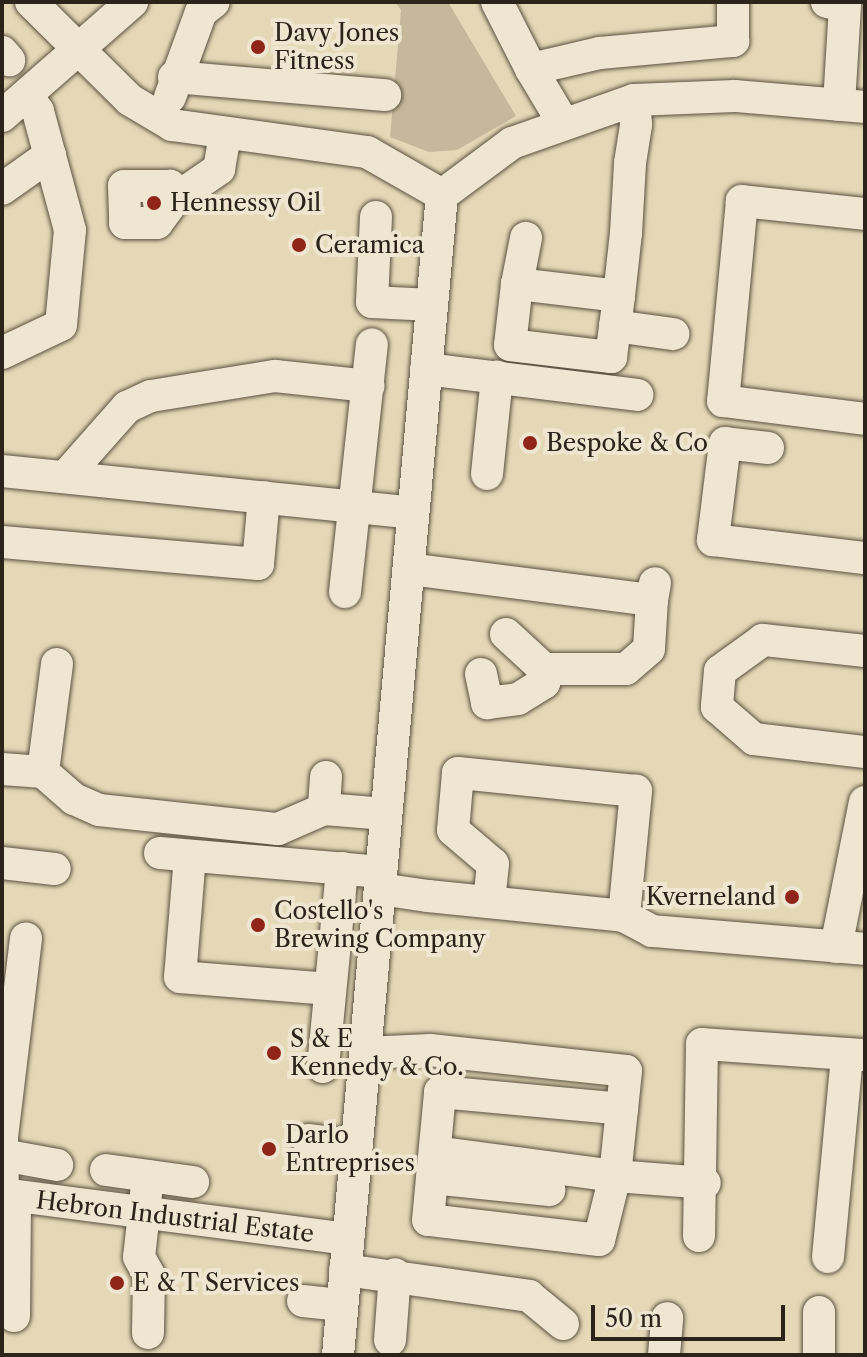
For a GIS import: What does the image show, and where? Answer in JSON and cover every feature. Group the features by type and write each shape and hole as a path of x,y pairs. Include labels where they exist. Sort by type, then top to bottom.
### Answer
{"street":[{"path":"31,2 78,50 158,117 225,134 367,152 442,195"},
{"path":"158,117 201,12 214,2"},
{"path":"497,2 562,121"},
{"path":"531,69 669,44 733,41 733,2"},
{"path":"338,1355 442,195 512,143 562,121 634,100 668,98 852,106 845,6 827,2"},
{"path":"2,116 28,97 78,50 117,7"},
{"path":"668,98 669,44"},
{"path":"174,77 385,95"},
{"path":"2,353 61,325 70,230 50,155 28,97"},
{"path":"526,238 510,345 611,357 634,100"},
{"path":"174,200 219,169 225,134"},
{"path":"2,189 50,155"},
{"path":"865,214 742,201 723,401 865,419"},
{"path":"376,217 372,302 432,305"},
{"path":"517,284 617,311 673,334"},
{"path":"345,592 372,344"},
{"path":"426,369 637,395"},
{"path":"65,477 127,407 151,396 275,376 368,386"},
{"path":"487,474 497,377"},
{"path":"768,448 725,443 713,540 865,558"},
{"path":"2,471 413,513"},
{"path":"2,542 258,564 264,497"},
{"path":"409,569 653,592 654,630 639,663 544,669 506,634"},
{"path":"865,651 763,640 720,671 717,707 754,739 865,752"},
{"path":"43,772 57,664"},
{"path":"481,674 487,703 518,699 544,683 544,669"},
{"path":"2,769 43,772 99,810 278,829 324,809 386,814"},
{"path":"489,902 493,864 453,830 458,773 636,791 624,916"},
{"path":"324,809 326,777"},
{"path":"330,989 180,977 175,854 342,868 380,880 489,902 624,916 652,931 850,948 865,802"},
{"path":"2,863 55,869"},
{"path":"323,1067 342,868"},
{"path":"14,1316 7,1195 8,1156 2,1137 26,938"},
{"path":"699,1236 705,1183 695,1106 702,1044 856,1056 828,1257"},
{"path":"365,1053 430,1050 626,1071 615,1176 599,1240 428,1220 440,1092 622,1109"},
{"path":"308,1140 356,1146"},
{"path":"8,1156 193,1182"},
{"path":"434,1165 583,1169 615,1176 705,1183"},
{"path":"434,1165 549,1190"},
{"path":"82,1204 83,1168"},
{"path":"516,1230 549,1190 583,1169"},
{"path":"148,1176 143,1212 148,1333"},
{"name":"Hebron Industrial Estate","path":"7,1195 143,1212 347,1255 395,1274 529,1296 563,1324"},
{"path":"390,1340 395,1274"},
{"path":"303,1301 342,1305"},
{"path":"819,1312 819,1355"},
{"path":"664,1355 667,1318"}],"shaded area":[{"path":"395,2 448,2 516,116 457,150 429,152 390,137 401,10"}],"place":[{"name":"Davy Jones Fitness","path":"258,47"},
{"name":"Hennessy Oil","path":"154,203"},
{"name":"Ceramica","path":"299,245"},
{"name":"Bespoke & Co","path":"530,443"},
{"name":"Kverneland","path":"792,897"},
{"name":"Costello's Brewing Company","path":"258,925"},
{"name":"S & E Kennedy & Co.","path":"274,1053"},
{"name":"Darlo Entreprises","path":"269,1149"},
{"name":"E & T Services","path":"117,1283"}]}
